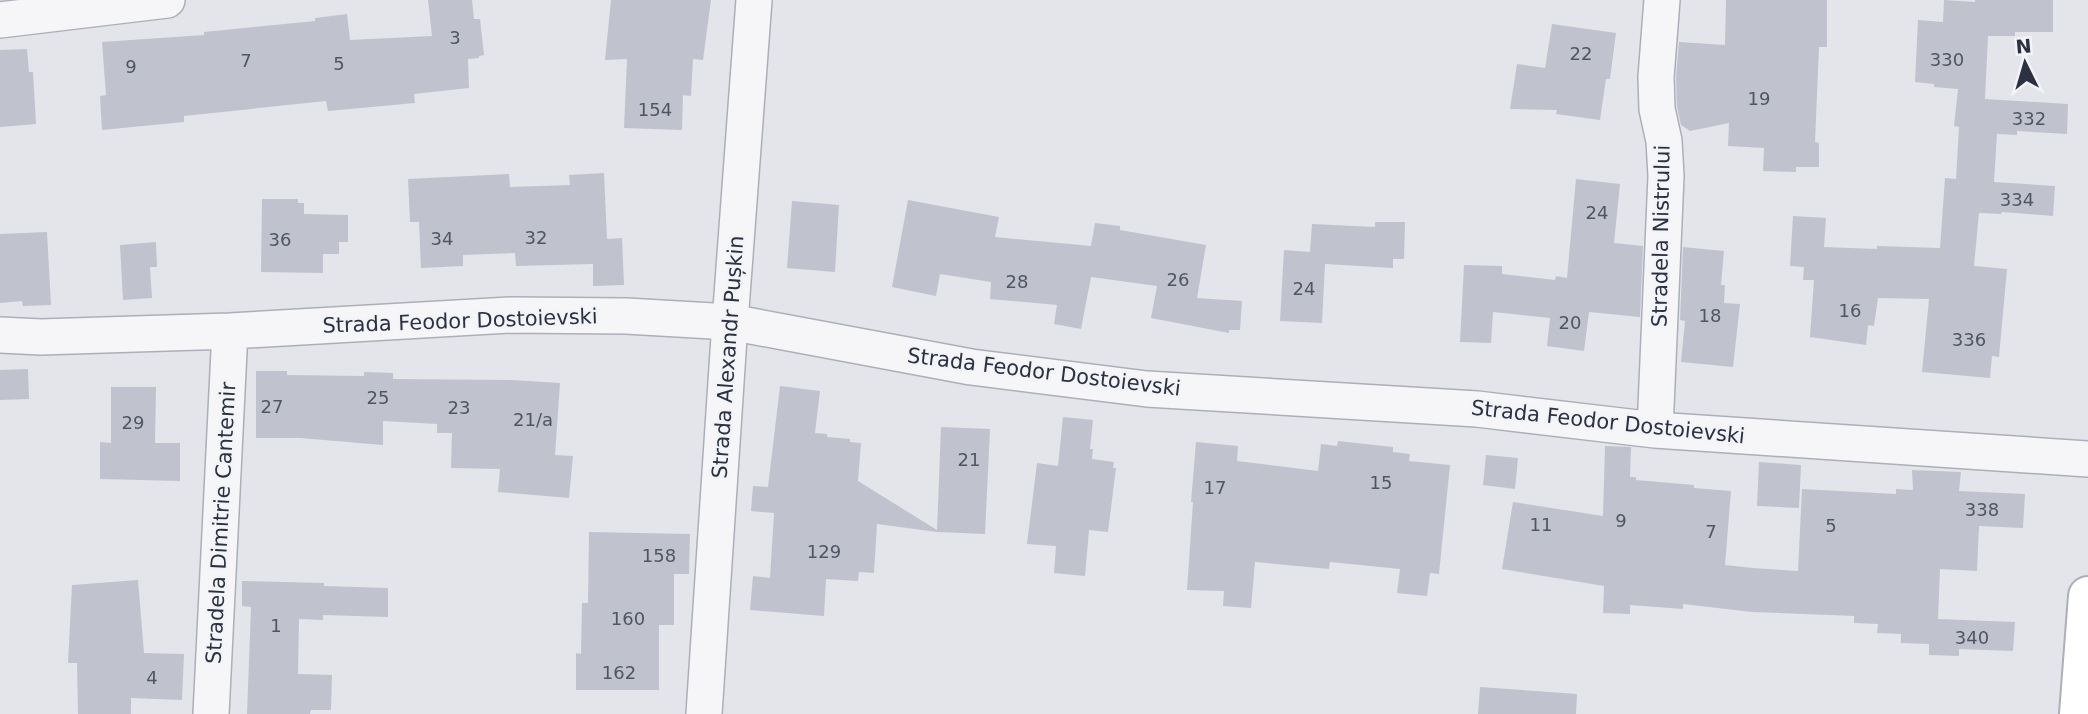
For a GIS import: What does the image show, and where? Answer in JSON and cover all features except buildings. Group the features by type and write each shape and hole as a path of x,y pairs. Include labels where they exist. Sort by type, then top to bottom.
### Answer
{"main road":[{"path":"2079,714 2088,596"}],"street":[{"path":"0,20 167,0"},
{"name":"Strada Alexandr Pușkin","path":"704,714 754,0"},
{"name":"Stradela Nistrului","path":"1655,430 1666,176 1664,141 1657,109 1662,0"},
{"name":"Strada Feodor Dostoievski","path":"0,335 41,337 230,331 510,315 626,316 730,322 971,367 1147,388 1477,409 1655,430 2088,459"},
{"name":"Stradela Dimitrie Cantemir","path":"211,714 230,331"}]}
